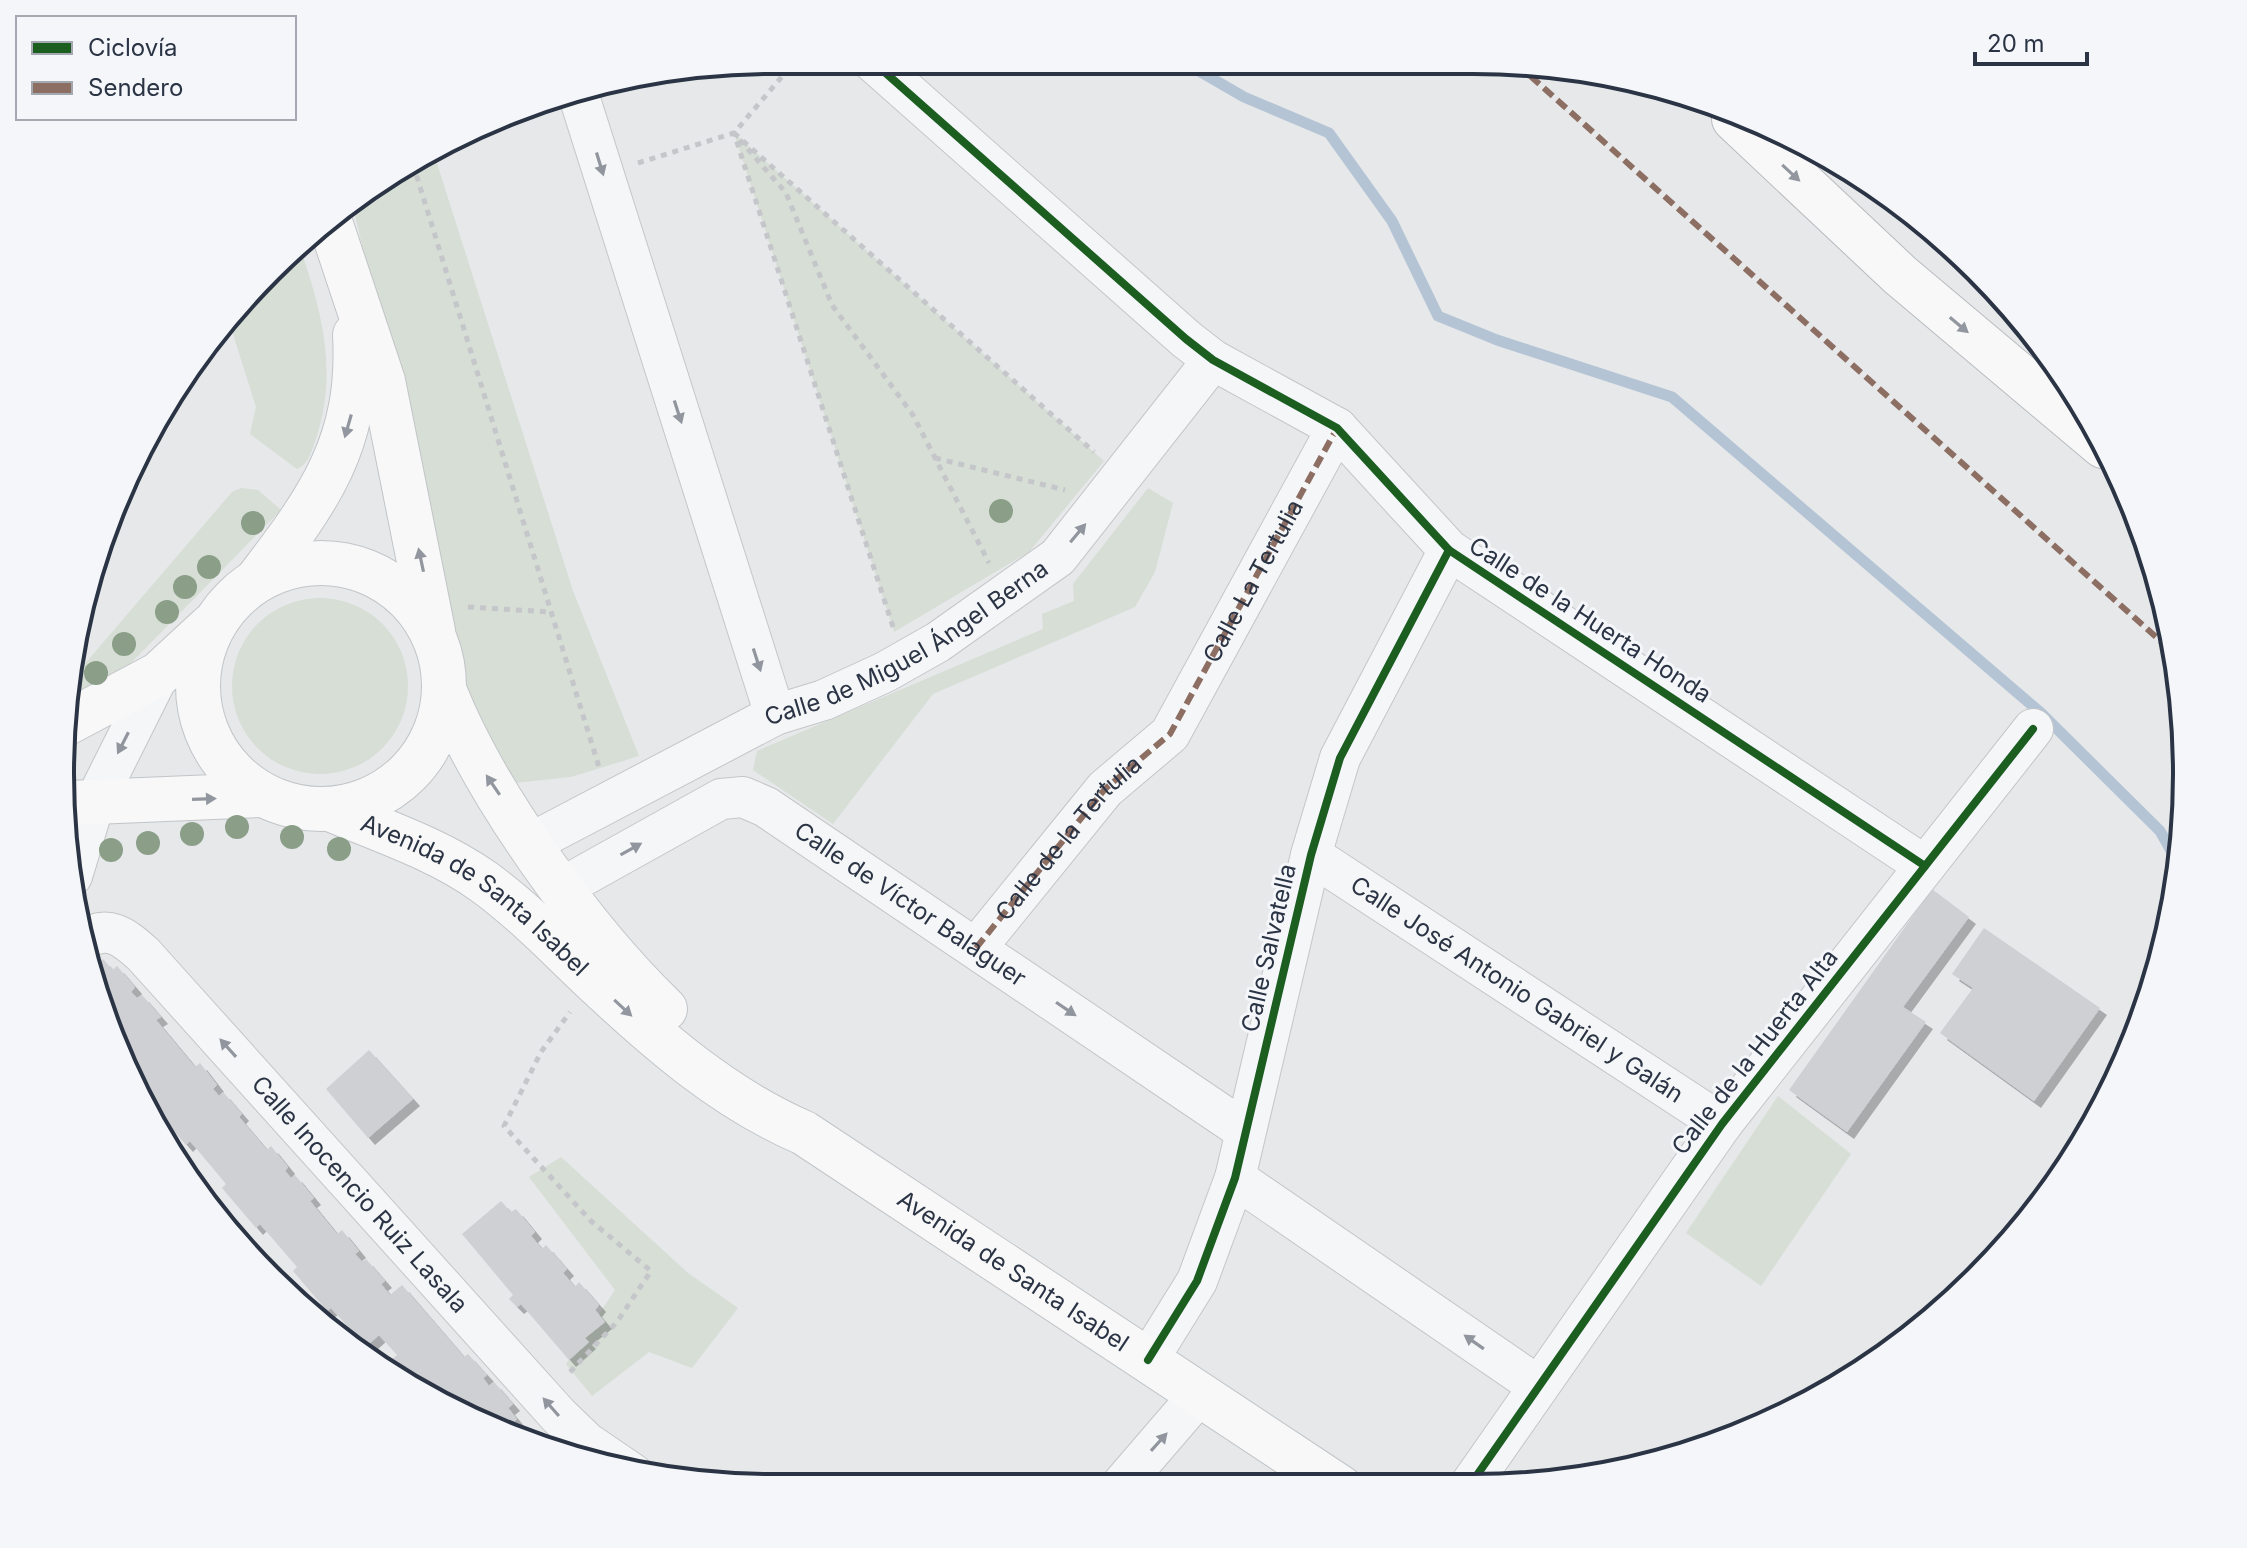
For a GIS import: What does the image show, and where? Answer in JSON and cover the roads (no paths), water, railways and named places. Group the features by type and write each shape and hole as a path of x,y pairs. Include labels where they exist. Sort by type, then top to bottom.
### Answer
{"main road":[{"path":"1744,128 1900,275 2081,427"},
{"path":"82,804 261,795 303,808 330,809 356,805 402,780 420,761 434,738 445,692 432,621 383,381 333,231"},
{"path":"257,580 313,503 341,450 353,410 356,351 352,293"},
{"path":"76,718 159,674 212,625 239,593 257,580 293,566 332,563 370,573 403,594 432,621"},
{"path":"212,625 201,658 197,692 205,730 225,763 261,795"},
{"name":"Avenida de Santa Isabel","path":"445,692 482,769 531,843 633,978 776,1104 804,1133"},
{"name":"Avenida de Santa Isabel","path":"330,809 429,850 482,880 510,901 645,1028 701,1073 743,1101 804,1133 1320,1474"}],"street":[{"name":"Calle de la Huerta Honda","path":"887,74 1213,360 1337,428 1449,550 1925,866"},
{"path":"581,102 775,715"},
{"name":"Calle de Miguel Ángel Berna","path":"531,843 775,715 824,700 938,642 1058,557 1213,360"},
{"name":"Calle La Tertulia","path":"1170,734 1337,428"},
{"name":"Calle Salvatella","path":"1148,1360 1197,1281 1235,1178 1311,855 1340,758 1449,550"},
{"path":"77,839 82,804 159,674"},
{"name":"Calle de la Huerta Alta","path":"1478,1474 1722,1124 2033,729"},
{"name":"Calle de la Tertulia","path":"976,948 1105,789 1170,734"},
{"name":"Calle de Víctor Balaguer","path":"563,887 721,799 743,797 766,807 1244,1130"},
{"name":"Calle José Antonio Gabriel y Galán","path":"1311,855 1722,1124"},
{"name":"Calle Inocencio Ruiz Lasala","path":"93,935 103,930 112,932 143,954 544,1399 577,1445"},
{"path":"1235,1178 1538,1386"},
{"path":"1131,1474 1199,1395"}],"waterway":[{"path":"1204,74 1244,97 1329,133 1392,221 1438,316 1497,340 1672,397 2041,713 2160,831 2169,847"}]}
